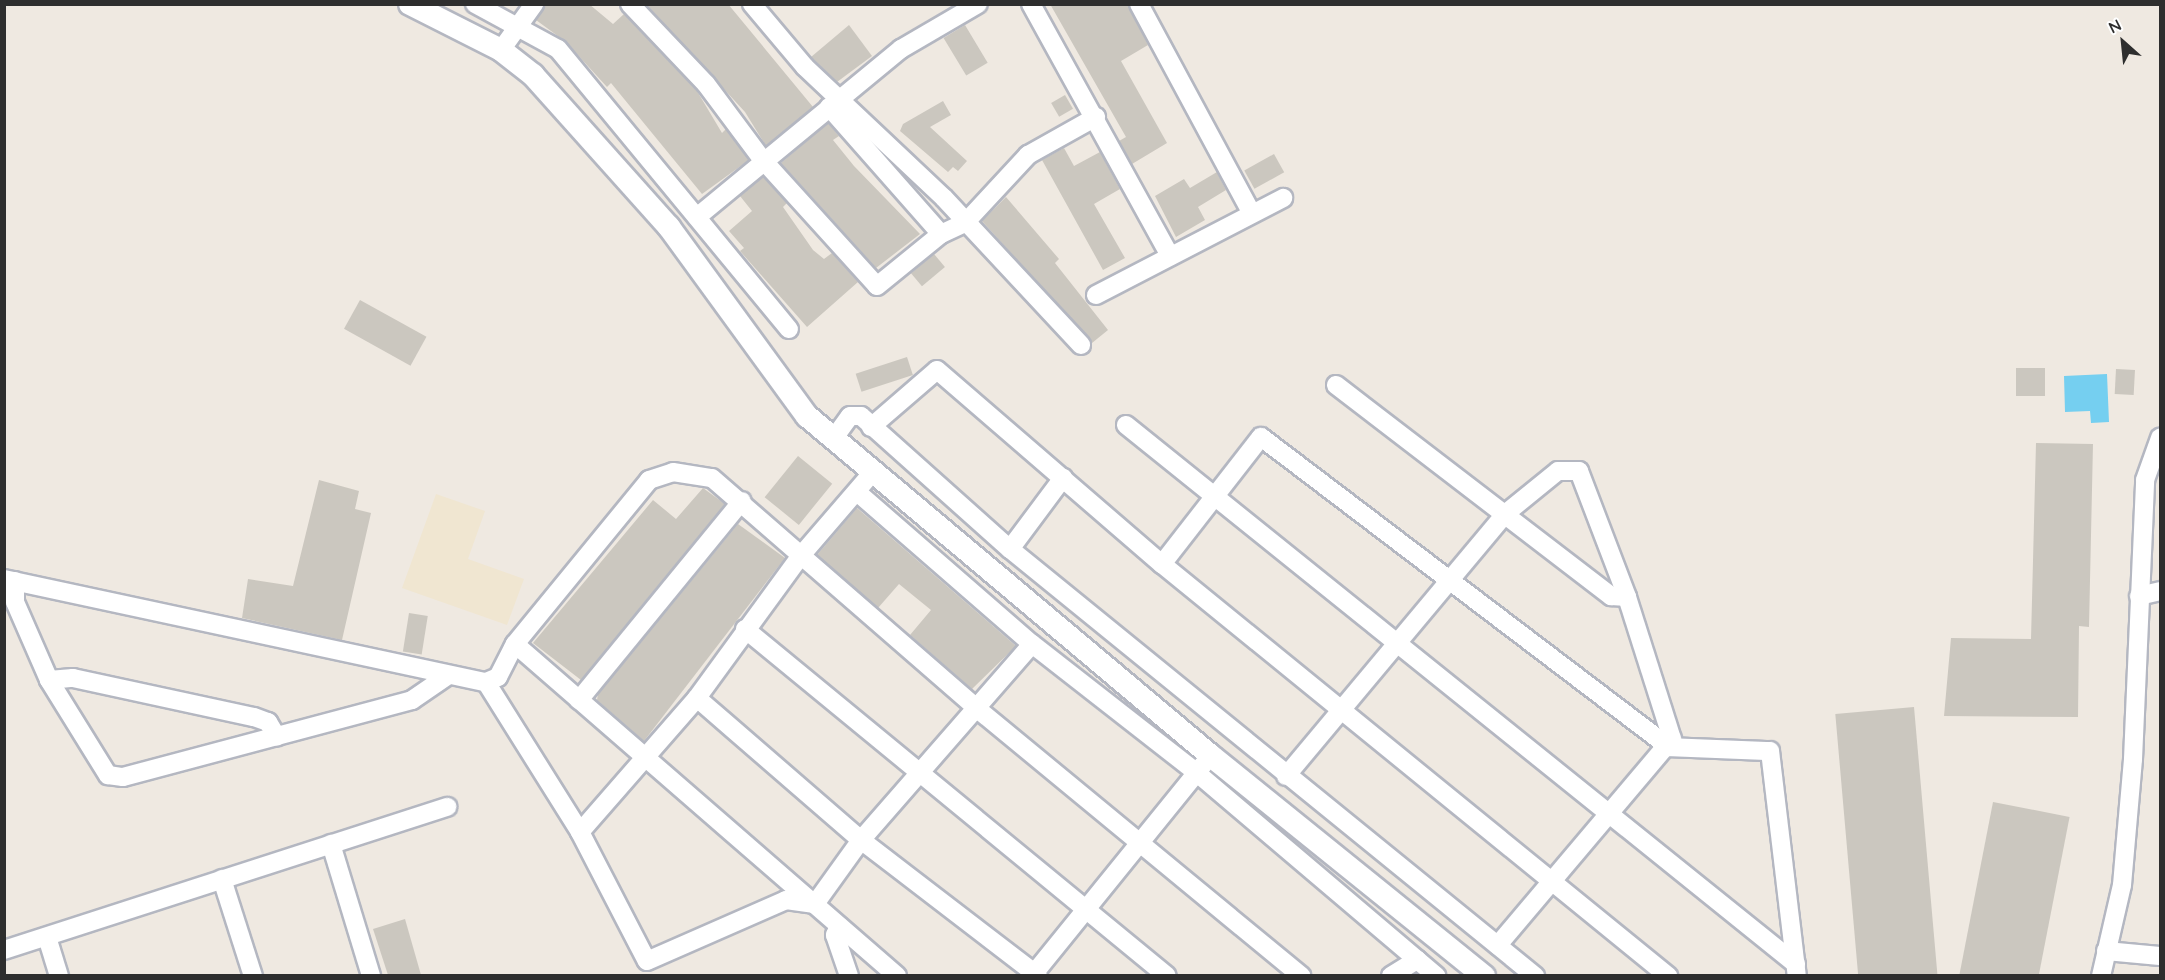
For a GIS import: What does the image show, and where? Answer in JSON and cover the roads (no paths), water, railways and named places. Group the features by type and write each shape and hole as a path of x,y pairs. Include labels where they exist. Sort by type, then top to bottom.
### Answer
{"street":[{"path":"410,4 501,50 579,123 669,227 807,416 1204,764 1412,967 1436,975"},
{"path":"475,4 558,49 789,329"},
{"path":"501,50 516,25 534,4"},
{"path":"630,4 706,84 762,159 877,286 941,234 965,223 1028,155 1096,117"},
{"path":"752,4 941,234"},
{"path":"697,217 762,159 901,49 978,4"},
{"path":"1031,4 1096,117 1170,256"},
{"path":"1139,4 1252,214"},
{"path":"834,104 965,223 1081,345"},
{"path":"1096,295 1284,198"},
{"path":"871,427 937,370 1162,564 1668,975"},
{"path":"1336,385 1611,596 1627,597"},
{"path":"834,438 850,416 861,416 1010,549 1286,776 1535,975"},
{"path":"1126,425 1796,970"},
{"path":"1162,564 1261,437 1669,747 1770,751 1796,970"},
{"path":"2101,975 2122,885 2133,759 2145,480 2160,438"},
{"path":"1286,776 1505,514 1558,471 1579,471 1627,597 1667,714 1669,747 1606,814 1498,945"},
{"path":"447,676 412,700 123,777 108,774 49,680 15,602 10,580 447,676 486,682 498,677 515,644 649,480 673,472 697,474 722,484 799,558 975,707 1300,975"},
{"path":"580,832 642,758 697,698 745,629 799,558 872,473"},
{"path":"1010,549 1062,478"},
{"path":"857,492 1032,644 1204,764 1484,975"},
{"path":"579,700 742,501"},
{"path":"2139,597 2160,591"},
{"path":"745,629 919,774 1167,975"},
{"path":"515,644 642,758 897,975"},
{"path":"815,904 861,840 1032,644"},
{"path":"49,680 73,678 254,717 268,722 277,736"},
{"path":"486,682 580,832 647,961 786,900 815,904"},
{"path":"697,698 861,840 1035,975 1204,764"},
{"path":"4,950 447,807"},
{"path":"331,844 370,975"},
{"path":"222,879 253,975"},
{"path":"839,926 835,935 849,975"},
{"path":"47,937 60,975"},
{"path":"2106,951 2160,956"},
{"path":"1390,975 1412,967"}],"water":[{"path":"2107,374 2109,422 2091,423 2090,411 2065,412 2064,376"}]}
